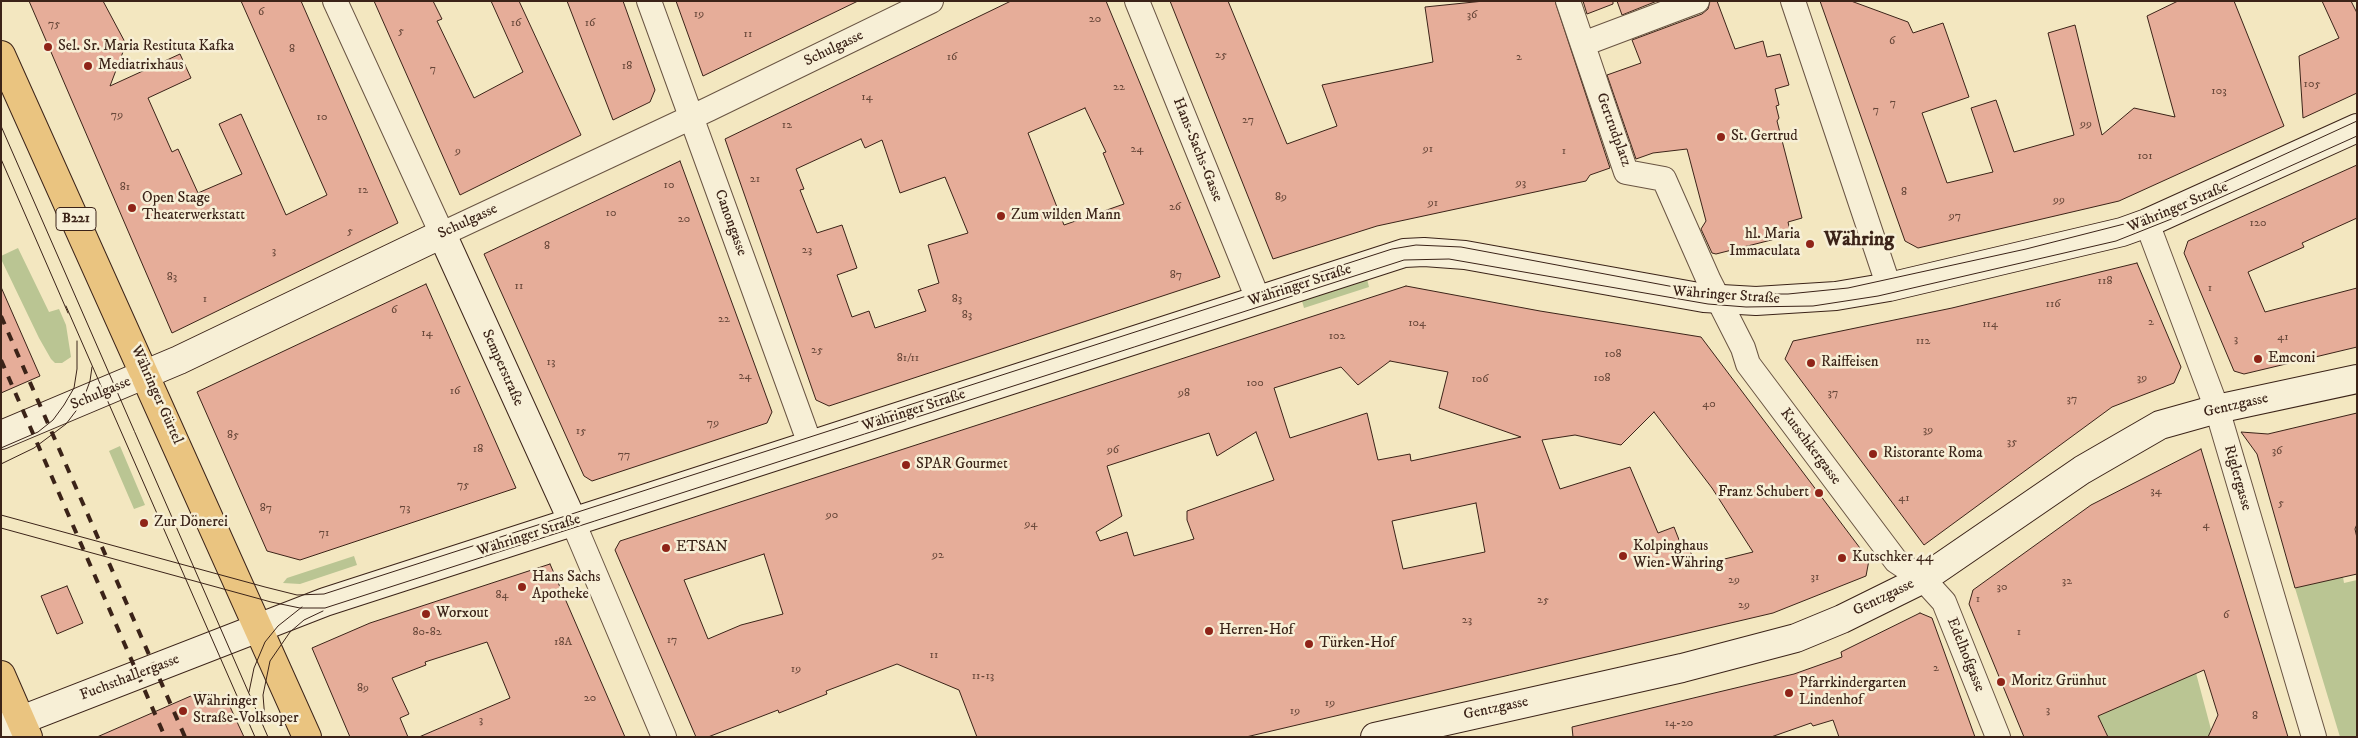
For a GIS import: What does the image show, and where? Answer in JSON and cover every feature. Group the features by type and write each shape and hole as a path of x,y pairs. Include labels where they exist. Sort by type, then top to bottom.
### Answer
{"main road":[{"name":"Währinger Gürtel","path":"1,55 147,375 307,737"},
{"name":"Währinger Straße","path":"259,628 325,602 1258,299 1404,254 1424,252 1465,255 1652,290 1718,299 1810,300 1890,287 2093,239 2147,223 2357,128"},
{"name":"Schulgasse","path":"1,435 147,375 442,234"},
{"name":"Semperstraße","path":"442,234 573,522"},
{"name":"Gentzgasse","path":"1375,737 1737,655 1814,630 1923,579 2082,470 2160,425 2217,409 2357,379"},
{"name":"Fuchsthallergasse","path":"17,729 259,628"},
{"path":"1,675 17,729"}],"street":[{"name":"Semperstraße","path":"335,1 442,234"},
{"name":"Canongasse","path":"650,1 810,444"},
{"name":"Schulgasse","path":"442,234 691,118 931,1"},
{"name":"Hans-Sachs-Gasse","path":"1137,1 1258,299"},
{"path":"1568,1 1583,44 1697,1"},
{"path":"1793,1 1890,287"},
{"name":"Gertrudplatz","path":"1583,44 1626,172 1664,179 1718,299"},
{"name":"Riglergasse","path":"2147,223 2217,409 2314,737"},
{"name":"Kutschkergasse","path":"1718,299 1743,348 1748,364 1896,561 1923,579"},
{"name":"Semperstraße","path":"573,522 664,737"},
{"name":"Edelhofgasse","path":"1923,579 1944,602 1998,737"}],"green space":[{"path":"18,248 49,312 59,309 66,325 71,357 62,363 55,363 51,359 1,259 1,256"},
{"path":"1367,279 1369,287 1304,308 1302,301"},
{"path":"120,446 145,505 134,509 109,451"},
{"path":"354,556 357,565 300,584 283,583 287,578"},
{"path":"2343,577 2344,583 2357,580 2357,737 2340,737 2295,588"},
{"path":"2196,673 2213,737 2105,737 2107,734 2103,726 2094,721 2092,676"}],"building":[{"path":"29,1 103,1 126,44 110,86 180,54 191,78 148,98 172,152 178,149 198,193 242,174 219,124 241,114 286,215 327,195 241,1 301,1 398,223 172,333"},
{"path":"374,1 433,1 442,19 437,21 474,98 523,72 491,1 519,1 581,135 460,195"},
{"path":"567,1 623,1 655,90 650,102 613,120"},
{"path":"676,1 858,1 703,76"},
{"path":"1011,1 1106,1 1220,277 829,406 816,400 725,139","holes":["1085,108 1106,152 1103,153 1124,204 1064,225 1028,133","861,139 865,148 882,140 900,193 945,177 968,233 928,245 939,283 918,290 926,311 875,328 869,311 852,317 837,275 857,268 842,225 817,233 800,190 804,189 796,169"]},
{"path":"1170,1 1228,1 1287,144 1337,126 1322,85 1433,62 1425,7 1484,1 1555,1 1610,168 1590,175 1586,181 1377,226 1273,259"},
{"path":"1583,1 1613,1 1613,4 1587,14"},
{"path":"1617,1 1657,1 1622,15"},
{"name":"St. Gertrud","path":"1710,1 1717,1 1735,49 1763,41 1767,57 1780,54 1789,85 1775,89 1779,105 1776,106 1779,118 1777,121 1802,218 1788,222 1791,235 1716,254 1712,253 1701,229 1706,221 1687,149 1653,153 1636,159 1607,75 1641,63 1632,40 1702,14 1708,9"},
{"path":"1820,1 1851,1 1908,22 1913,33 1943,23 1969,97 1922,113 1947,183 1993,172 1971,108 1996,100 2014,152 2074,135 2048,33 2075,25 2102,135 2134,108 2175,117 2147,16 2178,1 2234,1 2284,126 2119,201 1918,248 1905,241"},
{"path":"2322,1 2351,1 2357,13 2357,93 2303,118 2299,56 2339,38"},
{"path":"680,161 772,412 767,423 592,481 584,476 484,254"},
{"path":"2357,165 2357,218 2302,243 2304,247 2248,272 2265,312 2357,288 2357,347 2244,374 2234,371 2184,253 2188,241"},
{"path":"2137,263 2181,367 2174,383 2112,407 1924,545 1785,359 1793,341 1952,308"},
{"path":"426,284 516,488 300,560 267,551 197,392"},
{"path":"1406,286 1540,311 1701,337 1869,560 1866,576 1773,613 1246,737 977,737 959,690 897,664 826,691 827,694 779,713 778,710 708,737 696,737 615,550 620,541","holes":["1390,361 1448,372 1439,408 1521,437 1411,461 1410,454 1378,460 1367,413 1290,438 1274,388 1341,367 1358,385","1654,412 1712,488 1753,552 1696,566 1689,548 1683,550 1674,527 1658,533 1630,467 1560,489 1542,440 1575,435 1621,445","1256,432 1274,480 1187,511 1187,520 1194,539 1134,556 1127,532 1100,541 1096,532 1122,516 1107,466 1209,433 1217,456","1476,503 1485,552 1403,569 1392,521","764,554 783,614 741,625 708,639 684,580"]},
{"path":"1,287 40,376 1,393"},
{"path":"2357,413 2357,524 2355,529 2357,538 2357,574 2295,588 2257,454 2241,432 2268,434"},
{"path":"2201,449 2288,737 2208,737 2218,715 2204,670 2098,716 2108,737 2024,737 1969,604 1973,590 2091,505"},
{"path":"550,564 625,737 419,737 510,698 487,642 425,662 426,665 392,678 409,714 400,718 408,737 350,737 312,648 370,623"},
{"path":"67,586 83,623 57,634 41,596"},
{"path":"1920,613 1932,618 1975,737 1839,737 1833,720 1813,726 1811,723 1771,737 1573,737 1572,727 1794,674 1842,657 1841,652"},
{"name":"Währinger Straße-Volksoper","path":"200,692 207,706 226,698 244,737 97,737"}],"tram line":[{"path":"1,515 297,595 324,594 1392,249 1416,245 1461,247 1685,289 1729,294 1788,294 1848,288 2026,249 2128,223 2170,207 2357,121"},
{"path":"1,126 268,737"},
{"path":"1,528 271,602 300,608 325,608 1404,260 1449,259 1708,304 1746,307 1813,306 1878,296 2116,241 2184,214 2357,136"},
{"path":"1,159 68,313"},
{"path":"66,306 255,737"},
{"path":"1,448 38,432 53,420 64,405 74,388 77,369 77,341"},
{"path":"1,464 34,448 66,424 82,403 90,381 92,367"},
{"path":"249,692 254,668 265,642 278,626 302,607"},
{"path":"265,720 263,695 270,661 290,632 304,620 323,611"}],"railway":[{"path":"1,316 185,737"},
{"path":"1,360 165,737"}],"place":[{"name":"Sel. Sr. Maria Restituta Kafka","path":"48,47"},
{"name":"Mediatrixhaus","path":"88,66"},
{"name":"St. Gertrud","path":"1721,137"},
{"name":"Open Stage Theaterwerkstatt","path":"132,208"},
{"name":"Zum wilden Mann","path":"1001,216"},
{"name":"hl. Maria Immaculata","path":"1810,244"},
{"name":"Emconi","path":"2258,359"},
{"name":"Raiffeisen","path":"1811,363"},
{"name":"Ristorante Roma","path":"1873,454"},
{"name":"SPAR Gourmet","path":"906,465"},
{"name":"Franz Schubert","path":"1819,493"},
{"name":"Zur Dönerei","path":"144,523"},
{"name":"ETSAN","path":"666,548"},
{"name":"Kolpinghaus Wien-Währing","path":"1623,556"},
{"name":"Kutschker 44","path":"1842,558"},
{"name":"Hans Sachs Apotheke","path":"522,587"},
{"name":"Worxout","path":"426,614"},
{"name":"Herren-Hof","path":"1209,631"},
{"name":"Türken-Hof","path":"1309,644"},
{"name":"Moritz Grünhut","path":"2001,682"},
{"name":"Pfarrkindergarten Lindenhof","path":"1789,693"},
{"name":"Währinger Straße-Volksoper","path":"183,711"}],"district":[{"name":"Währing","path":"1859,241"}]}
